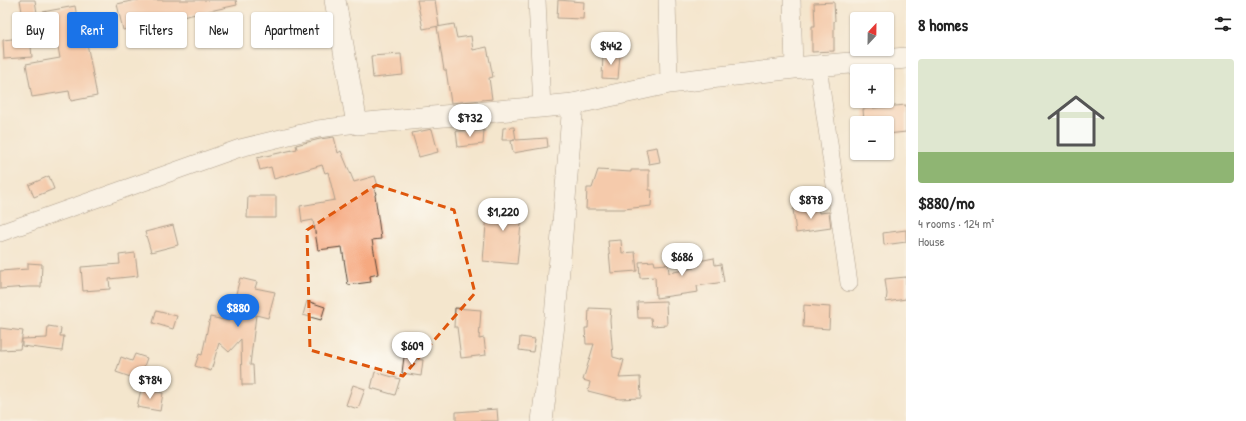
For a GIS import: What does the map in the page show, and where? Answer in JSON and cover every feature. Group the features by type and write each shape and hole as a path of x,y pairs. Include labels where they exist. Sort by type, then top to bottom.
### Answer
{"street":[{"path":"335,0 356,124"},
{"path":"537,0 542,108"},
{"path":"666,0 670,83"},
{"path":"792,0 794,68"},
{"path":"0,233 240,148 318,129 356,124 542,108 573,104 670,83 794,68 906,58"},
{"path":"818,66 849,283"},
{"path":"542,421 555,318 573,104"}],"highlighted area":[{"path":"376,185 454,210 475,293 403,376 310,350 307,230"}],"building":[{"path":"20,0 35,0 37,12 22,12"},
{"path":"136,0 236,0 237,5 205,12 195,12 195,14 187,16 187,12 126,12 126,29 123,30 117,4"},
{"path":"417,0 435,0 439,26 423,29"},
{"path":"558,0 584,2 583,19 557,18"},
{"path":"834,2 834,51 812,52 812,26 815,26 814,3"},
{"path":"75,6 76,12 67,12 67,48 88,48 97,96 71,101 69,91 32,97 26,64 60,58 58,48 59,12 42,12"},
{"path":"454,24 457,38 471,36 473,50 487,47 493,77 489,78 492,99 451,103 437,27"},
{"path":"12,39 12,48 31,48 32,57 4,59 3,40"},
{"path":"401,54 403,75 373,78 371,56"},
{"path":"603,54 620,55 618,79 602,78"},
{"path":"906,105 906,132 894,133 894,116 864,116 863,109 894,108 894,106"},
{"path":"514,127 516,140 547,138 548,147 513,153 511,141 515,140 502,140 503,128"},
{"path":"432,129 438,152 419,157 412,133"},
{"path":"484,130 483,144 458,147 456,131"},
{"path":"334,137 338,153 341,151 354,182 375,176 378,186 374,188 381,239 372,240 378,274 370,276 371,282 348,285 342,247 318,250 313,220 302,222 300,206 335,200 328,172 325,173 322,165 274,179 271,167 260,170 257,158 297,149 296,145"},
{"path":"657,147 660,162 649,164 646,149"},
{"path":"598,170 631,172 631,170 649,170 649,190 652,190 651,206 624,209 586,209 587,188 592,188"},
{"path":"49,176 54,189 34,197 29,185"},
{"path":"248,196 276,196 276,218 247,218"},
{"path":"488,201 523,204 517,264 483,261"},
{"path":"818,206 819,213 829,212 831,228 796,233 793,209"},
{"path":"173,225 178,245 151,252 145,232"},
{"path":"906,230 906,242 884,245 883,233"},
{"path":"621,240 622,253 635,252 637,271 611,273 608,241"},
{"path":"135,253 138,276 109,279 110,289 83,291 81,267 120,264 119,255"},
{"path":"714,258 715,265 721,264 724,282 697,286 698,292 656,298 655,277 640,278 639,262 654,261 655,265 668,264 669,273 694,268 694,266 700,265 699,261"},
{"path":"28,263 42,264 41,287 0,289 0,271 28,269"},
{"path":"906,277 906,299 886,302 887,294 885,279"},
{"path":"240,278 257,282 255,288 275,292 268,318 256,315 250,365 253,365 254,385 242,385 241,339 229,352 219,343 211,371 195,366 199,354 202,355 210,317 229,321"},
{"path":"307,301 325,307 321,320 303,315"},
{"path":"666,301 667,325 652,326 651,318 638,318 637,302"},
{"path":"804,305 830,307 829,329 803,327"},
{"path":"455,308 481,310 479,339 484,338 486,355 461,358 457,327 454,327"},
{"path":"589,308 611,309 610,320 613,357 624,360 619,378 640,377 641,398 620,399 588,391 590,382 583,380 594,344 586,344 585,328 588,328"},
{"path":"156,311 177,316 173,329 153,323"},
{"path":"48,326 61,328 60,336 64,336 62,351 22,346 22,339 47,338"},
{"path":"0,328 23,331 20,349 0,350"},
{"path":"520,337 535,339 533,352 519,350"},
{"path":"135,354 147,358 139,380 116,372 121,357 132,361"},
{"path":"404,357 423,360 421,376 402,373"},
{"path":"375,372 400,379 395,395 371,388"},
{"path":"353,385 365,389 358,409 346,405"},
{"path":"141,389 163,393 160,411 137,407"},
{"path":"497,409 498,421 456,421 456,412"}]}
